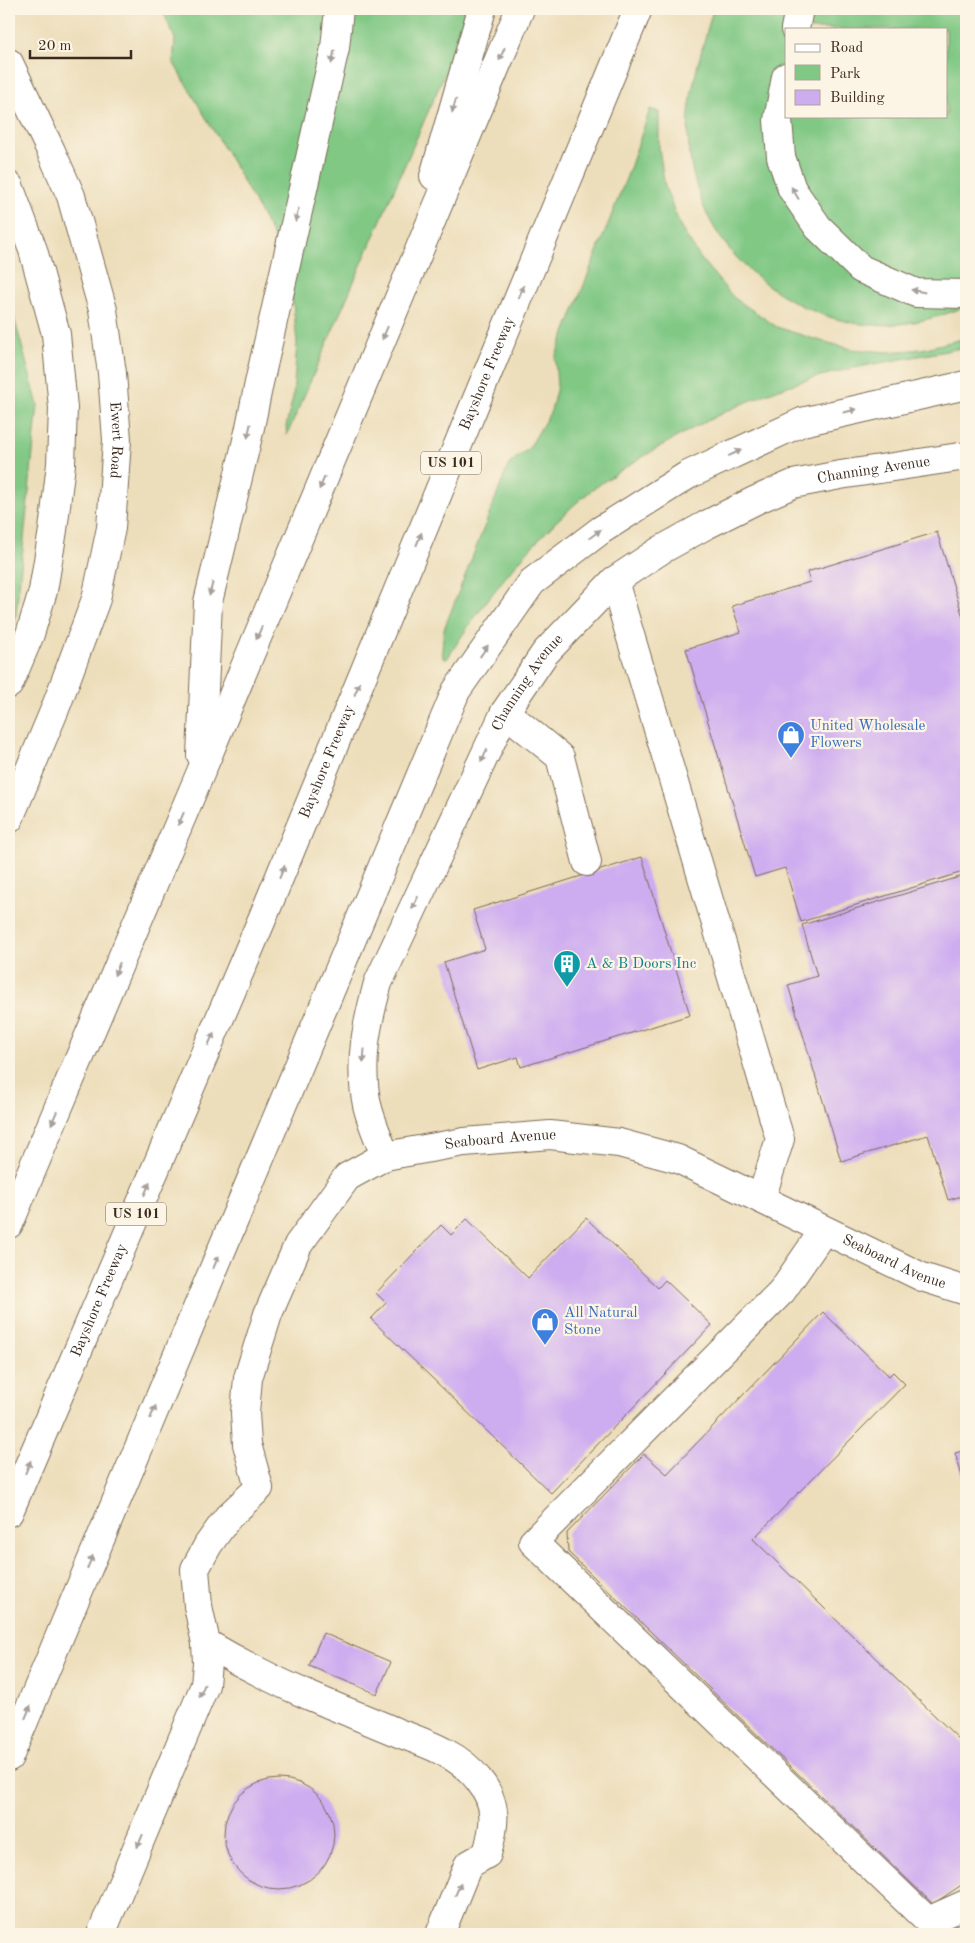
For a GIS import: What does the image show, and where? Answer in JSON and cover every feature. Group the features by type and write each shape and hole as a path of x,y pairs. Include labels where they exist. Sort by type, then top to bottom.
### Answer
{"main road":[{"path":"200,774 208,602 249,432 335,48 340,9"},
{"path":"400,296 482,9"},
{"path":"9,1224 200,774 520,9"},
{"name":"Bayshore Freeway","path":"9,1512 263,917 638,9"},
{"path":"795,28 799,9"},
{"name":"Ewert Road","path":"9,63 51,151 73,206 103,310 112,373 117,440 111,528 96,599 55,709 9,819"},
{"path":"785,82 778,120 781,157 792,189 818,227 861,268 916,293 966,294"},
{"path":"9,186 33,250 56,334 63,408 61,464 43,591 30,634 9,684"},
{"path":"9,1757 448,709 461,683 532,582 601,530 688,475 802,422 966,385"},
{"name":"Channing Avenue","path":"385,1156 367,1105 363,1066 366,1027 378,982 505,712 545,653 614,581 661,550 756,500 793,484 840,475 966,458"},
{"path":"614,581 780,1139 760,1199"},
{"path":"505,712 560,757 587,862"},
{"name":"Seaboard Avenue","path":"206,1643 198,1606 195,1569 208,1545 228,1517 259,1488 247,1444 245,1413 248,1378 268,1314 298,1245 347,1177 385,1156 464,1142 550,1135 619,1143 678,1159 922,1277 966,1291"},
{"path":"824,1230 782,1291 533,1542 928,1921 966,1904"},
{"path":"206,1643 232,1658 310,1696 436,1748 458,1760 478,1778 492,1802 494,1828 487,1854 468,1865 440,1934"},
{"path":"101,1934 205,1685 206,1643"}],"green space":[{"path":"162,9 473,9 287,435 286,426 293,397 297,343 291,283 272,234 173,62 175,39"},
{"path":"713,9 966,9 966,306 937,317 917,321 886,325 860,324 834,318 809,309 785,297 742,263 711,222 694,178 690,159 688,132 691,96"},
{"path":"650,109 659,112 659,148 665,187 681,228 701,259 733,297 777,327 852,349 887,352 922,349 966,338 966,347 849,369 788,386 746,402 685,432 646,455 591,491 538,540 490,597 447,659 443,657 442,649 444,629 509,464 529,448 551,411 557,386 555,358 629,171"},
{"path":"9,299 38,405 16,615 9,631"}],"building":[{"path":"937,532 966,627 966,871 801,922 785,868 755,877 686,649 741,632 732,606 810,582 807,572"},
{"name":"A & B Doors Inc","path":"642,857 690,1015 521,1067 518,1057 477,1070 444,962 485,949 473,910"},
{"path":"966,875 966,1195 948,1200 928,1135 841,1161 788,985 817,976 802,925"},
{"name":"All Natural Stone","path":"586,1218 658,1288 665,1280 712,1325 551,1493 371,1319 386,1303 376,1293 441,1225 451,1235 467,1219 528,1278"},
{"path":"823,1312 889,1376 893,1372 905,1384 753,1539 966,1746 966,1815 963,1819 966,1823 966,1882 933,1904 568,1552 567,1533 644,1454 667,1474"},
{"path":"966,1450 966,1489 955,1453"},
{"path":"323,1633 391,1662 377,1694 309,1666"},
{"path":"279,1779 300,1783 318,1795 330,1813 334,1834 330,1855 318,1873 300,1885 279,1889 258,1885 240,1873 228,1855 224,1834 228,1813 240,1795 258,1783"}],"place":[{"name":"United Wholesale Flowers","path":"791,759"},
{"name":"A & B Doors Inc","path":"567,988"},
{"name":"All Natural Stone","path":"545,1346"}]}
